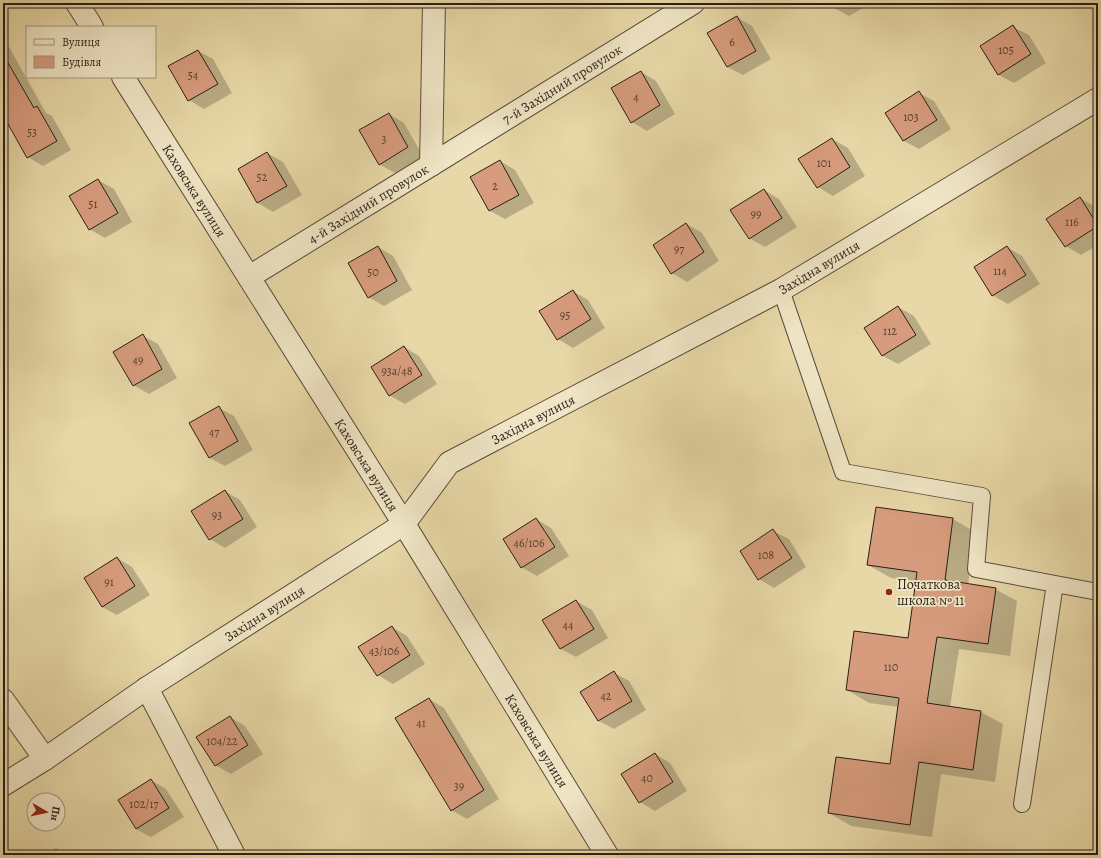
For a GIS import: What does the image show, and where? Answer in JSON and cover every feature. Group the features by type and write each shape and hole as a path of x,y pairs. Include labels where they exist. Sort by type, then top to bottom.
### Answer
{"street":[{"path":"77,3 91,26"},
{"name":"4-й Західний провулок","path":"249,277 431,166 434,3"},
{"name":"7-й Західний провулок","path":"431,166 693,3"},
{"name":"Каховська вулиця","path":"124,78 404,524 607,855"},
{"name":"Західна вулиця","path":"3,786 45,759 147,688 404,524 449,463 781,290 1098,99"},
{"path":"147,688 234,855"},
{"path":"3,700 45,759"}],"lane":[{"path":"781,290 843,472 982,496 976,570 1098,592"},
{"path":"1022,804 1055,584"}],"building":[{"path":"737,16 756,51 727,67 707,33"},
{"path":"1013,25 1031,54 998,75 980,46"},
{"path":"198,50 218,84 188,101 168,66"},
{"path":"3,54 34,108 37,106 57,141 27,158 3,115"},
{"path":"641,71 660,105 631,123 611,88"},
{"path":"919,91 937,120 903,141 885,113"},
{"path":"389,113 408,147 379,165 359,130"},
{"path":"832,138 850,167 817,188 798,159"},
{"path":"267,152 287,186 257,203 238,169"},
{"path":"500,160 519,195 489,211 470,177"},
{"path":"98,179 118,213 89,230 69,196"},
{"path":"764,189 782,218 749,239 730,210"},
{"path":"1080,197 1098,226 1065,247 1046,219"},
{"path":"686,223 704,252 671,274 653,245"},
{"path":"378,246 397,281 368,298 348,263"},
{"path":"1007,246 1026,275 992,296 974,267"},
{"path":"573,290 591,319 557,340 539,311"},
{"path":"898,306 916,335 882,356 864,328"},
{"path":"143,334 162,369 133,386 113,352"},
{"path":"404,346 422,375 389,396 371,367"},
{"path":"219,406 238,441 209,458 189,423"},
{"path":"225,490 243,519 209,540 191,511"},
{"path":"876,507 953,518 945,580 996,588 988,644 937,637 927,703 981,711 973,770 919,762 910,825 828,813 836,757 890,764 899,698 846,690 854,631 908,638 917,572 867,565"},
{"path":"536,518 555,547 521,568 503,539"},
{"path":"773,529 792,558 758,580 740,551"},
{"path":"117,557 135,586 102,607 84,578"},
{"path":"576,600 594,629 560,649 542,620"},
{"path":"392,626 410,655 377,676 358,647"},
{"path":"614,671 632,701 598,721 580,692"},
{"path":"429,698 484,790 451,811 395,718"},
{"path":"230,716 248,745 215,766 196,737"},
{"path":"655,753 673,782 639,803 621,774"},
{"path":"151,779 169,808 136,829 118,800"}],"place":[{"name":"Початкова школа № 11","path":"889,592"}]}
